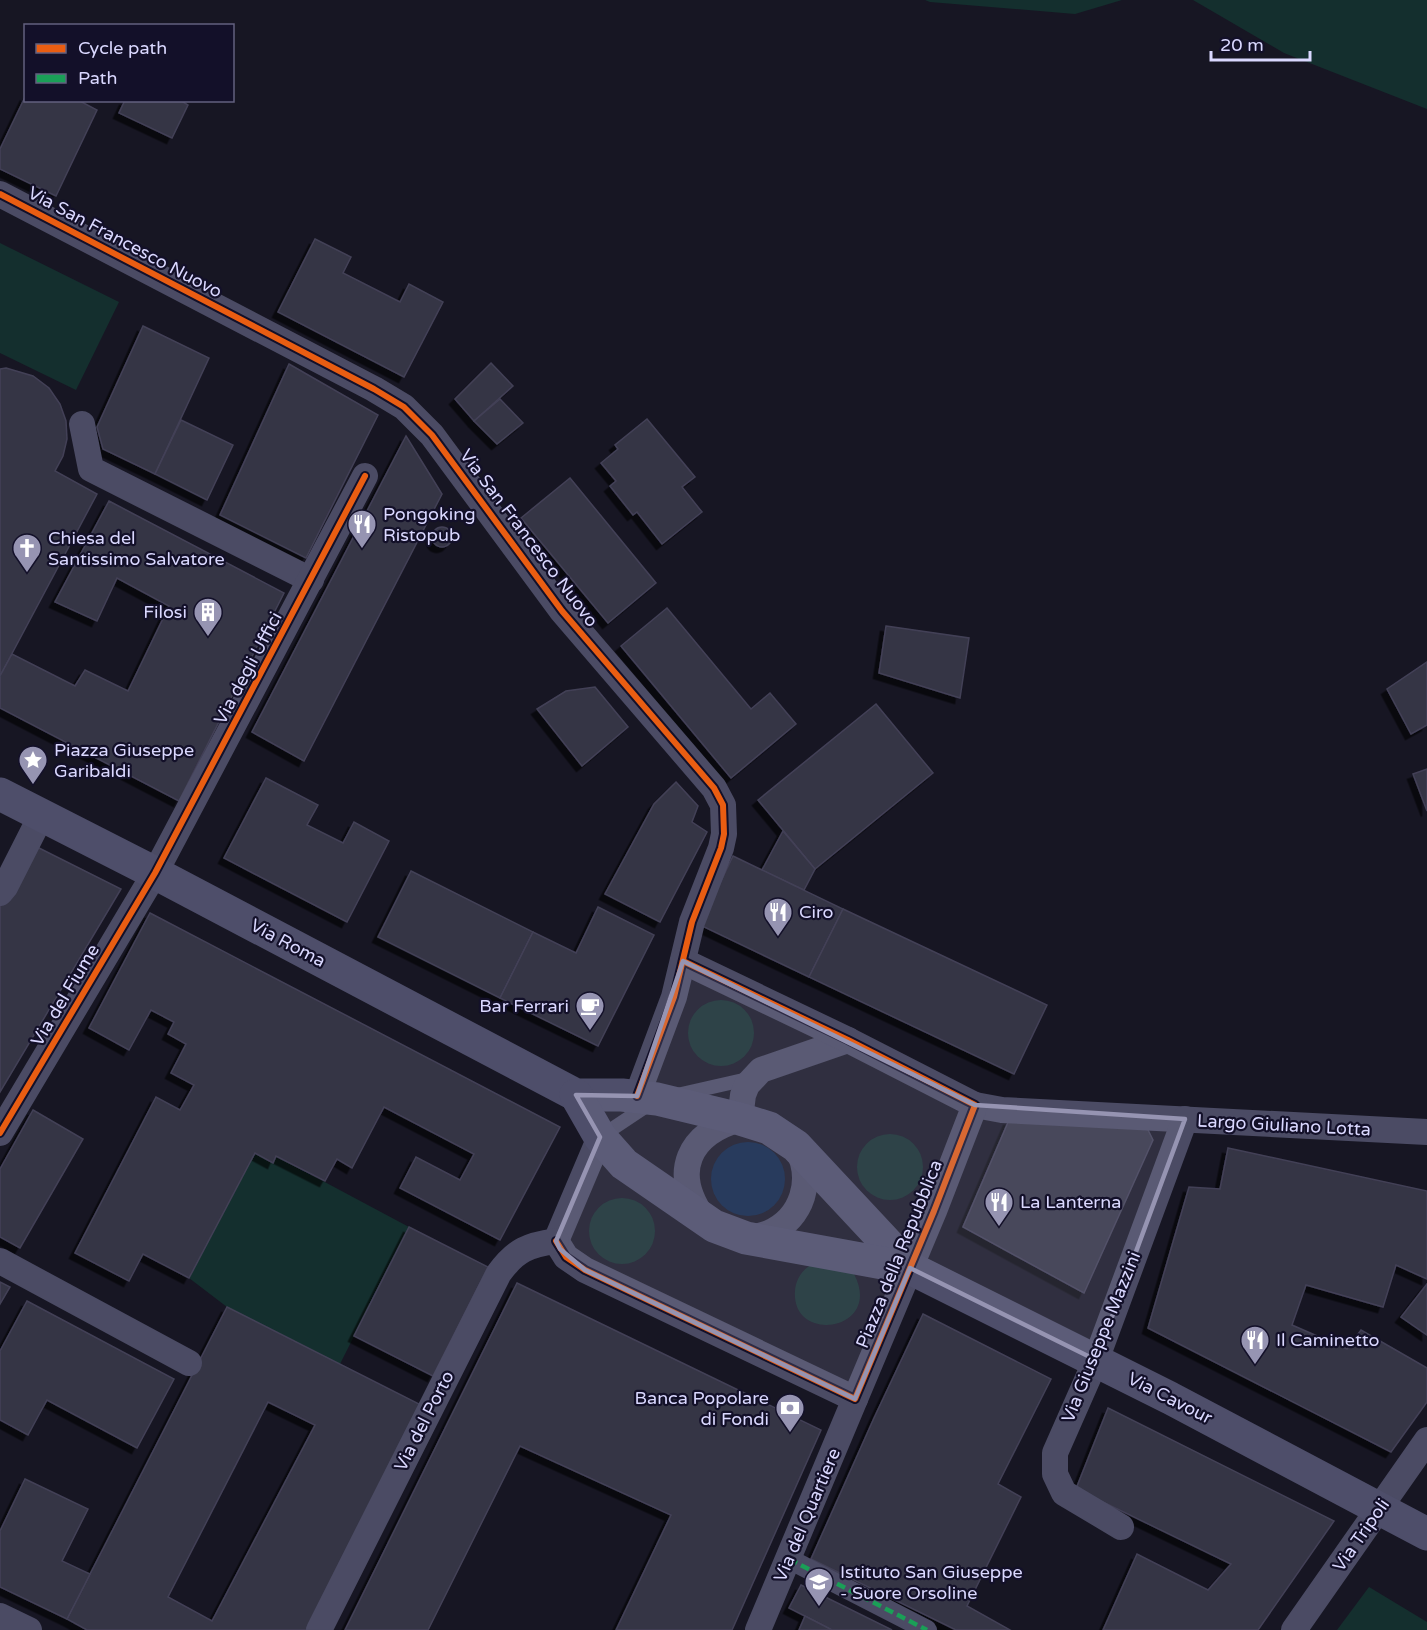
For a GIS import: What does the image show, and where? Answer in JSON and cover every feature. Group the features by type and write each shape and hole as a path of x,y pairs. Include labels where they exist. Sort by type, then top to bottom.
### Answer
{"main road":[{"name":"Via Roma","path":"0,794 576,1095 647,1098 740,1119"},
{"path":"576,1095 600,1137 624,1164 705,1221 746,1238"},
{"path":"740,1119 769,1128 796,1146"},
{"name":"Via Cavour","path":"796,1146 910,1268"},
{"name":"Via Cavour","path":"746,1238 910,1268 1233,1430 1427,1534"}],"street":[{"name":"Via San Francesco Nuovo","path":"0,194 390,398 418,420 562,611 719,795 725,815 721,848 692,922 647,1098"},
{"path":"82,424 91,469 311,580"},
{"name":"Via degli Uffici","path":"155,873 365,476"},
{"path":"0,893 41,816"},
{"name":"Via del Fiume","path":"0,1133 155,873"},
{"path":"683,961 848,1040 975,1105"},
{"path":"705,1221 689,1195 687,1175 690,1158 698,1143 711,1130 740,1119 743,1095 752,1078 769,1066 848,1040"},
{"name":"Largo Giuliano Lotta","path":"975,1105 1002,1110 1427,1132"},
{"name":"Piazza della Repubblica","path":"855,1399 975,1105"},
{"name":"Via Giuseppe Mazzini","path":"1121,1527 1064,1493 1055,1474 1055,1453 1057,1444 1096,1360 1185,1119"},
{"name":"Largo Giuliano Lotta","path":"1383,1130 1427,1140"},
{"path":"600,1137 556,1241 566,1257 585,1270 855,1399"},
{"path":"746,1238 769,1233 783,1224 802,1200 806,1170 803,1158 796,1146"},
{"name":"Via del Porto","path":"319,1630 499,1273 515,1254 538,1244 556,1241"},
{"path":"0,1261 189,1364"},
{"name":"Via del Quartiere","path":"758,1630 855,1399"},
{"name":"Via Tripoli","path":"1294,1630 1427,1440"},
{"path":"789,1559 927,1630"},
{"path":"0,1616 29,1630"}],"lane":[{"path":"600,1137 647,1098 752,1078"}],"highlighted area":[{"path":"683,961 975,1105 1185,1119 1096,1360 910,1268 855,1399 585,1270 560,1249 556,1241 600,1137 576,1095 637,1096"}],"green space":[{"path":"925,0 1122,0 1075,14"},
{"path":"1193,0 1427,0 1427,109 1284,53"},
{"path":"0,243 119,302 76,390 0,353"},
{"path":"721,1000 734,1003 744,1010 751,1020 754,1033 751,1046 744,1056 734,1063 721,1066 708,1063 698,1056 691,1046 688,1033 691,1020 698,1010 708,1003"},
{"path":"890,1134 903,1137 913,1144 920,1154 923,1167 920,1180 913,1190 903,1197 890,1200 877,1197 867,1190 860,1180 857,1167 860,1154 867,1144 877,1137"},
{"path":"255,1153 272,1163 276,1156 409,1227 340,1364 227,1307 189,1278"},
{"path":"622,1198 635,1201 645,1208 652,1218 655,1231 652,1244 645,1254 635,1261 622,1264 609,1261 599,1254 592,1244 589,1231 592,1218 599,1208 609,1201"},
{"path":"816,1262 854,1274 860,1293 857,1308 847,1319 834,1324 820,1324 807,1319 798,1308 795,1291 797,1281 804,1270"},
{"path":"1369,1587 1427,1622 1427,1630 1337,1630"}],"water":[{"path":"748,1142 769,1148 779,1158 785,1179 779,1200 769,1210 748,1216 727,1210 717,1200 711,1179 717,1158 727,1148"}],"building":[{"path":"24,99 24,102 82,102 97,110 56,196 0,169 0,149"},
{"path":"124,102 183,102 188,105 172,138 119,113"},
{"path":"315,239 351,257 343,273 400,302 409,284 443,302 404,377 278,312"},
{"path":"143,326 209,358 155,474 103,449 97,427"},
{"path":"491,363 513,386 474,421 455,399"},
{"path":"289,364 378,415 306,558 220,515"},
{"name":"Chiesa del Santissimo Salvatore","path":"6,368 33,376 49,388 60,404 66,421 67,439 63,456 55,471 97,494 0,676 0,369"},
{"path":"500,399 523,423 497,444 474,421"},
{"path":"647,419 695,477 682,487 702,512 662,544 637,512 633,515 610,486 616,481 601,463 618,449 615,445"},
{"path":"181,420 233,445 207,500 155,474"},
{"path":"406,436 442,494 304,761 252,732"},
{"path":"570,478 656,583 608,623 521,518"},
{"name":"Filosi","path":"109,501 284,593 179,801 0,708 0,676 12,654 75,686 85,670 128,691 169,606 117,578 97,621 55,602"},
{"path":"442,527 449,530 452,537 449,544 442,547 435,544 432,537 435,530"},
{"path":"667,608 751,709 770,693 796,724 731,778 621,646"},
{"path":"886,626 969,638 960,698 879,673"},
{"path":"1427,662 1427,725 1411,734 1387,689"},
{"path":"595,687 628,727 582,766 537,709 566,691"},
{"path":"876,704 933,773 815,869 758,800"},
{"path":"1427,769 1427,811 1413,774"},
{"path":"266,778 318,805 307,825 343,843 354,822 389,841 347,922 224,858"},
{"path":"676,782 698,806 692,822 707,832 660,922 605,894 654,804"},
{"path":"783,831 815,869 804,890 762,870"},
{"path":"37,847 121,889 0,1092 0,905"},
{"path":"733,856 843,909 809,977 700,925"},
{"path":"411,871 533,932 500,998 378,937"},
{"path":"598,907 654,935 598,1046 500,998 533,932 576,953"},
{"path":"843,909 1047,1005 1014,1074 809,977"},
{"path":"150,913 560,1127 500,1240 400,1188 416,1157 460,1180 474,1154 384,1107 352,1168 337,1159 325,1181 276,1156 273,1163 255,1153 189,1278 143,1254 129,1281 75,1253 156,1097 180,1110 194,1085 171,1073 186,1044 168,1034 174,1022 151,1010 129,1050 89,1028"},
{"path":"33,1110 83,1139 20,1248 0,1237 0,1169"},
{"path":"1009,1120 1146,1126 1153,1140 1084,1293 963,1227"},
{"path":"1228,1148 1427,1191 1427,1279 1396,1265 1383,1307 1306,1285 1292,1325 1347,1349 1361,1330 1427,1368 1427,1402 1391,1452 1148,1328 1189,1187 1220,1189"},
{"path":"409,1227 488,1267 433,1376 354,1336"},
{"path":"0,1282 10,1287 0,1304"},
{"path":"517,1283 821,1430 732,1630 616,1630 671,1515 520,1446 428,1630 345,1630"},
{"path":"1427,1284 1427,1335 1401,1317"},
{"path":"27,1301 174,1379 137,1448 47,1400 28,1435 0,1420 0,1351"},
{"path":"227,1307 421,1405 306,1630 87,1630 67,1619","holes":["268,1402 315,1425 212,1621 168,1597"]},
{"path":"923,1314 1051,1379 998,1484 1021,1497 967,1606 1010,1630 956,1630 811,1559"},
{"path":"1108,1408 1334,1521 1258,1630 1103,1630 1137,1554 1208,1590 1231,1564 1076,1489"},
{"path":"25,1479 88,1509 62,1561 90,1574 67,1619 0,1587 0,1531"},
{"name":"Istituto San Giuseppe - Suore Orsoline","path":"801,1585 892,1630 832,1630 789,1608"},
{"path":"805,1616 832,1630 799,1630"}],"marked path":[{"path":"789,1559 927,1630"}],"cycle path":[{"path":"0,194 374,389 404,407 432,435 562,611 714,788 723,805 724,834 721,848 692,922 674,997 637,1096"},
{"path":"0,1133 155,873 365,476"},
{"path":"556,1241 566,1257 585,1270 855,1399 934,1211 975,1105 848,1040 683,961"}],"place":[{"name":"Pongoking Ristopub","path":"362,550"},
{"name":"Chiesa del Santissimo Salvatore","path":"27,574"},
{"name":"Filosi","path":"208,638"},
{"name":"Piazza Giuseppe Garibaldi","path":"33,786"},
{"name":"Ciro","path":"778,938"},
{"name":"Bar Ferrari","path":"590,1032"},
{"name":"La Lanterna","path":"999,1228"},
{"name":"Il Caminetto","path":"1255,1366"},
{"name":"Banca Popolare di Fondi","path":"790,1434"},
{"name":"Istituto San Giuseppe - Suore Orsoline","path":"819,1608"}]}
